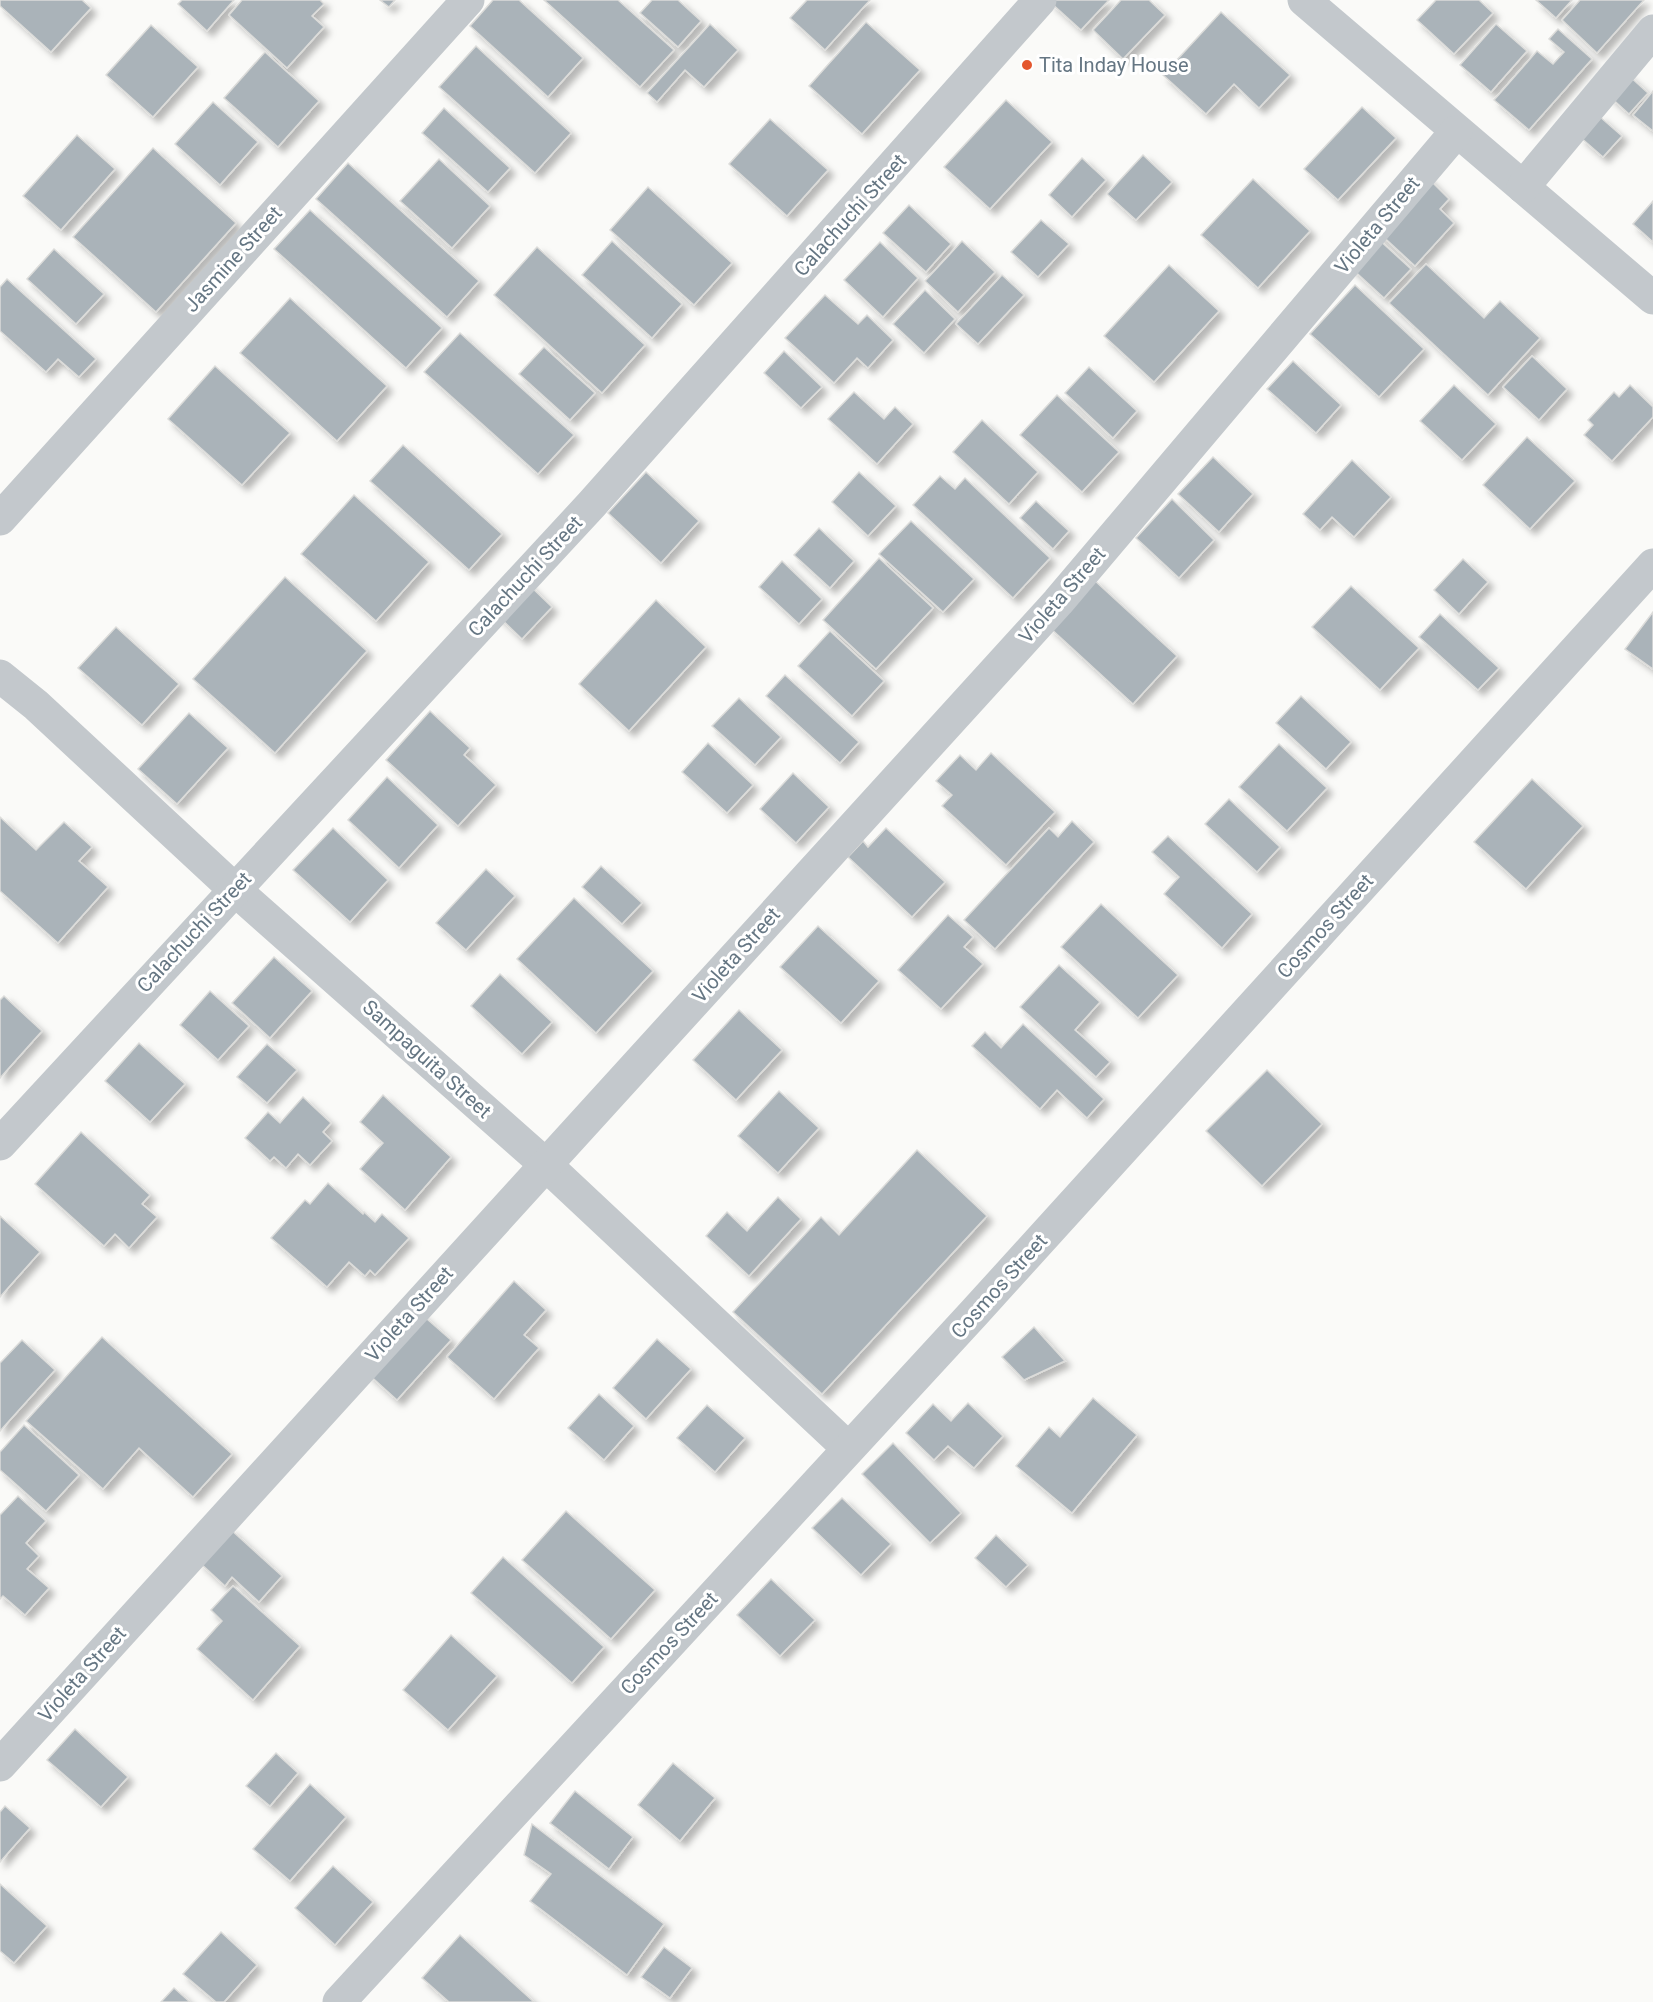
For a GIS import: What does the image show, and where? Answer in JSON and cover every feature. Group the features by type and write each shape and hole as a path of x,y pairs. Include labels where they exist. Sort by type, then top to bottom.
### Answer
{"street":[{"name":"Jasmine Street","path":"0,519 468,0"},
{"name":"Calachuchi Street","path":"0,1144 592,504 1040,0"},
{"path":"1304,0 1653,298"},
{"path":"1523,187 1653,31"},
{"name":"Violeta Street","path":"0,1765 1058,602 1456,132"},
{"name":"Cosmos Street","path":"339,2002 974,1313 1653,565"},
{"name":"Sampaguita Street","path":"0,676 36,705 234,889 545,1164 848,1448"}],"building":[{"path":"0,0 82,0 91,8 51,52 0,6"},
{"path":"182,0 234,0 207,31 178,4"},
{"path":"242,0 320,0 324,4 312,16 324,27 287,68 229,15"},
{"path":"380,0 395,0 389,7"},
{"path":"493,0 519,0 583,58 548,97 470,26"},
{"path":"544,0 618,0 674,50 640,87"},
{"path":"652,0 678,0 701,21 678,47 640,13"},
{"path":"807,0 870,0 825,50 790,18"},
{"path":"1051,0 1109,0 1081,30 1050,2"},
{"path":"1121,0 1149,0 1165,15 1123,59 1093,30"},
{"path":"1436,0 1479,0 1493,13 1454,54 1417,20"},
{"path":"1536,0 1572,0 1556,18"},
{"path":"1580,0 1644,0 1597,53 1562,20"},
{"path":"1221,12 1290,75 1259,108 1234,84 1206,114 1163,75"},
{"path":"866,22 920,70 862,134 809,86"},
{"path":"710,24 738,50 704,87 685,70 657,102 647,93"},
{"path":"1496,24 1527,51 1491,92 1460,65"},
{"path":"151,25 198,67 153,117 106,75"},
{"path":"1558,29 1592,59 1529,130 1494,100 1537,51 1553,64 1564,52 1549,39"},
{"path":"476,46 571,133 535,173 439,87"},
{"path":"265,52 319,101 278,147 224,98"},
{"path":"1627,74 1648,93 1629,114 1608,95"},
{"path":"1653,91 1653,131 1633,115"},
{"path":"1006,100 1052,142 990,209 944,167"},
{"path":"213,102 258,142 220,185 175,144"},
{"path":"1362,107 1396,138 1338,200 1304,169"},
{"path":"444,108 510,168 488,192 422,133"},
{"path":"1599,116 1622,136 1603,157 1580,137"},
{"path":"770,119 828,170 787,216 729,164"},
{"path":"77,135 115,169 61,230 23,196"},
{"path":"153,148 236,223 156,312 73,237"},
{"path":"1143,155 1172,182 1136,220 1107,194"},
{"path":"1082,158 1106,180 1072,217 1049,195"},
{"path":"439,159 490,206 452,248 400,201"},
{"path":"348,163 479,281 447,317 316,199"},
{"path":"1426,176 1449,199 1440,209 1454,223 1415,266 1376,230"},
{"path":"1253,179 1310,231 1258,288 1201,235"},
{"path":"648,187 732,263 694,305 610,230"},
{"path":"1653,201 1653,242 1633,224"},
{"path":"909,205 951,244 926,272 883,233"},
{"path":"310,210 442,328 406,368 274,249"},
{"path":"1041,220 1069,244 1038,277 1011,252"},
{"path":"1375,236 1411,269 1384,298 1349,266"},
{"path":"612,241 682,304 652,338 582,275"},
{"path":"962,241 995,272 958,312 925,281"},
{"path":"880,242 918,278 883,317 844,280"},
{"path":"537,247 645,345 602,393 494,295"},
{"path":"54,249 104,294 76,324 27,279"},
{"path":"1426,264 1484,318 1500,301 1540,338 1488,395 1389,303"},
{"path":"1169,265 1219,311 1154,382 1104,336"},
{"path":"1002,275 1024,295 978,344 956,324"},
{"path":"7,279 96,359 79,377 58,359 46,372 0,331 0,287"},
{"path":"1355,285 1424,349 1379,397 1310,334"},
{"path":"925,290 955,319 924,353 893,324"},
{"path":"825,295 858,324 867,315 893,340 868,368 857,358 834,383 785,338"},
{"path":"290,298 387,386 337,441 240,353"},
{"path":"460,333 574,435 538,474 424,372"},
{"path":"544,347 595,393 570,420 519,374"},
{"path":"784,351 822,387 801,408 764,373"},
{"path":"1532,356 1567,389 1539,420 1503,387"},
{"path":"1293,361 1341,405 1316,433 1267,389"},
{"path":"215,366 290,433 242,485 168,419"},
{"path":"1089,367 1137,411 1113,438 1065,393"},
{"path":"1454,385 1496,424 1462,460 1420,421"},
{"path":"1630,385 1653,407 1653,417 1612,461 1584,435 1593,425 1588,420 1614,392 1619,397"},
{"path":"854,392 884,419 895,407 913,424 877,464 828,419"},
{"path":"1057,395 1119,452 1082,492 1020,435"},
{"path":"982,420 1038,472 1009,504 953,452"},
{"path":"1527,437 1575,481 1530,529 1483,485"},
{"path":"403,445 502,534 469,570 370,481"},
{"path":"1213,457 1253,494 1219,532 1178,494"},
{"path":"1352,460 1391,497 1354,537 1332,517 1320,530 1303,514"},
{"path":"646,472 699,521 661,563 608,513"},
{"path":"859,472 896,506 868,536 832,502"},
{"path":"940,476 955,489 965,478 1050,558 1013,598 913,505"},
{"path":"354,495 429,562 376,621 301,554"},
{"path":"1172,499 1214,540 1179,578 1136,538"},
{"path":"1036,501 1069,531 1053,549 1020,518"},
{"path":"911,521 974,579 943,612 879,554"},
{"path":"819,528 854,561 830,588 794,555"},
{"path":"879,558 933,608 876,669 823,620"},
{"path":"1463,559 1488,582 1459,614 1434,590"},
{"path":"782,561 822,599 799,624 759,587"},
{"path":"285,577 367,651 275,753 193,679"},
{"path":"1093,579 1177,656 1133,704 1049,627"},
{"path":"525,581 552,607 522,639 495,613"},
{"path":"1351,586 1419,648 1380,690 1312,627"},
{"path":"656,600 706,647 629,731 579,684"},
{"path":"1653,612 1653,669 1625,649"},
{"path":"1440,614 1499,668 1478,690 1419,637"},
{"path":"116,627 179,684 142,725 78,668"},
{"path":"830,631 884,681 852,716 798,666"},
{"path":"785,675 859,742 840,763 766,696"},
{"path":"1301,696 1351,742 1326,769 1276,723"},
{"path":"739,698 781,737 755,765 712,726"},
{"path":"430,711 470,748 464,755 496,785 458,826 386,760"},
{"path":"189,713 228,748 177,804 138,769"},
{"path":"708,743 753,785 727,813 682,772"},
{"path":"1279,744 1327,788 1287,831 1239,787"},
{"path":"991,753 1055,812 1006,865 942,806 952,795 936,781 960,755 976,770"},
{"path":"793,773 829,807 796,843 760,809"},
{"path":"387,777 438,825 399,868 348,820"},
{"path":"1532,779 1583,826 1526,889 1474,842"},
{"path":"1229,799 1280,847 1257,872 1205,824"},
{"path":"0,817 36,850 64,822 92,847 79,861 108,887 58,943 0,891"},
{"path":"1072,821 1094,842 995,949 964,920 1049,828 1058,837"},
{"path":"333,828 388,880 350,922 293,870"},
{"path":"886,828 945,882 912,917 848,857 863,841 868,847"},
{"path":"1168,836 1252,914 1222,948 1164,894 1179,877 1152,852"},
{"path":"601,866 642,903 622,924 582,887"},
{"path":"486,869 515,896 466,950 436,923"},
{"path":"574,898 653,971 596,1033 517,959"},
{"path":"1101,904 1178,975 1138,1018 1061,947"},
{"path":"948,915 973,937 964,947 983,964 941,1009 898,970"},
{"path":"818,926 879,981 841,1023 780,967"},
{"path":"274,957 312,991 270,1038 232,1003"},
{"path":"1059,965 1100,1002 1075,1030 1110,1062 1096,1077 1020,1007"},
{"path":"500,974 552,1022 522,1054 471,1006"},
{"path":"210,991 249,1026 218,1060 180,1025"},
{"path":"4,996 42,1031 0,1078 0,1000"},
{"path":"739,1010 782,1050 736,1100 693,1060"},
{"path":"1023,1024 1104,1099 1087,1118 1057,1090 1040,1109 972,1046 985,1032 1001,1048"},
{"path":"139,1043 185,1084 150,1122 105,1081"},
{"path":"267,1044 297,1070 267,1103 237,1077"},
{"path":"1267,1070 1322,1124 1262,1186 1206,1131"},
{"path":"779,1091 819,1128 778,1173 738,1136"},
{"path":"383,1095 451,1157 405,1210 360,1169 383,1143 360,1122"},
{"path":"303,1097 331,1123 323,1132 332,1141 310,1165 298,1154 286,1168 274,1157 270,1161 245,1138 268,1112 280,1123"},
{"path":"81,1132 150,1195 142,1204 157,1217 129,1248 115,1234 104,1246 35,1184"},
{"path":"917,1150 987,1216 822,1394 733,1312 821,1217 839,1235"},
{"path":"328,1183 363,1214 364,1212 375,1222 382,1214 409,1238 375,1275 370,1270 365,1276 349,1262 327,1287 271,1238 305,1200 310,1204"},
{"path":"778,1197 801,1219 749,1276 706,1236 727,1212 747,1231"},
{"path":"0,1216 40,1252 0,1297"},
{"path":"514,1281 546,1310 524,1335 539,1348 494,1399 447,1357"},
{"path":"419,1312 451,1340 397,1400 366,1372"},
{"path":"1034,1327 1065,1361 1024,1380 1002,1357"},
{"path":"102,1337 232,1454 193,1497 139,1448 103,1489 26,1421"},
{"path":"657,1339 691,1369 646,1419 613,1388"},
{"path":"22,1340 55,1370 0,1431 0,1363"},
{"path":"599,1394 634,1426 604,1460 568,1428"},
{"path":"1093,1398 1137,1435 1072,1513 1016,1466 1049,1427 1060,1437"},
{"path":"968,1403 1003,1436 974,1468 948,1446 934,1460 906,1433 933,1404 951,1421"},
{"path":"707,1405 745,1438 715,1472 677,1438"},
{"path":"24,1425 79,1475 46,1511 0,1470 0,1452"},
{"path":"893,1443 961,1513 930,1543 862,1474"},
{"path":"18,1496 46,1521 26,1543 39,1556 27,1569 49,1588 25,1615 3,1596 0,1599 0,1515"},
{"path":"842,1498 891,1544 861,1575 812,1528"},
{"path":"566,1511 655,1590 611,1639 522,1560"},
{"path":"229,1528 282,1576 259,1602 232,1577 225,1586 199,1562"},
{"path":"996,1535 1028,1565 1006,1587 975,1558"},
{"path":"503,1557 604,1647 572,1683 471,1593"},
{"path":"771,1579 815,1620 780,1656 737,1615"},
{"path":"233,1586 300,1646 253,1700 197,1649 222,1621 211,1610"},
{"path":"451,1635 497,1676 448,1730 403,1690"},
{"path":"75,1729 128,1777 101,1807 47,1760"},
{"path":"276,1753 298,1773 270,1806 246,1786"},
{"path":"673,1763 715,1798 680,1841 638,1805"},
{"path":"310,1784 346,1817 290,1881 253,1849"},
{"path":"575,1791 633,1837 609,1869 550,1823"},
{"path":"5,1806 30,1828 0,1862 0,1812"},
{"path":"532,1824 664,1924 627,1975 530,1901 551,1874 524,1855"},
{"path":"333,1866 373,1902 335,1945 295,1908"},
{"path":"0,1884 47,1926 14,1963 0,1951"},
{"path":"221,1932 257,1965 224,2002 216,2002 183,1974"},
{"path":"460,1935 534,2002 449,2002 422,1978"},
{"path":"664,1947 692,1968 670,1998 641,1977"},
{"path":"174,1988 190,2002 161,2002"}],"place":[{"name":"Tita Inday House","path":"1027,65"}]}
